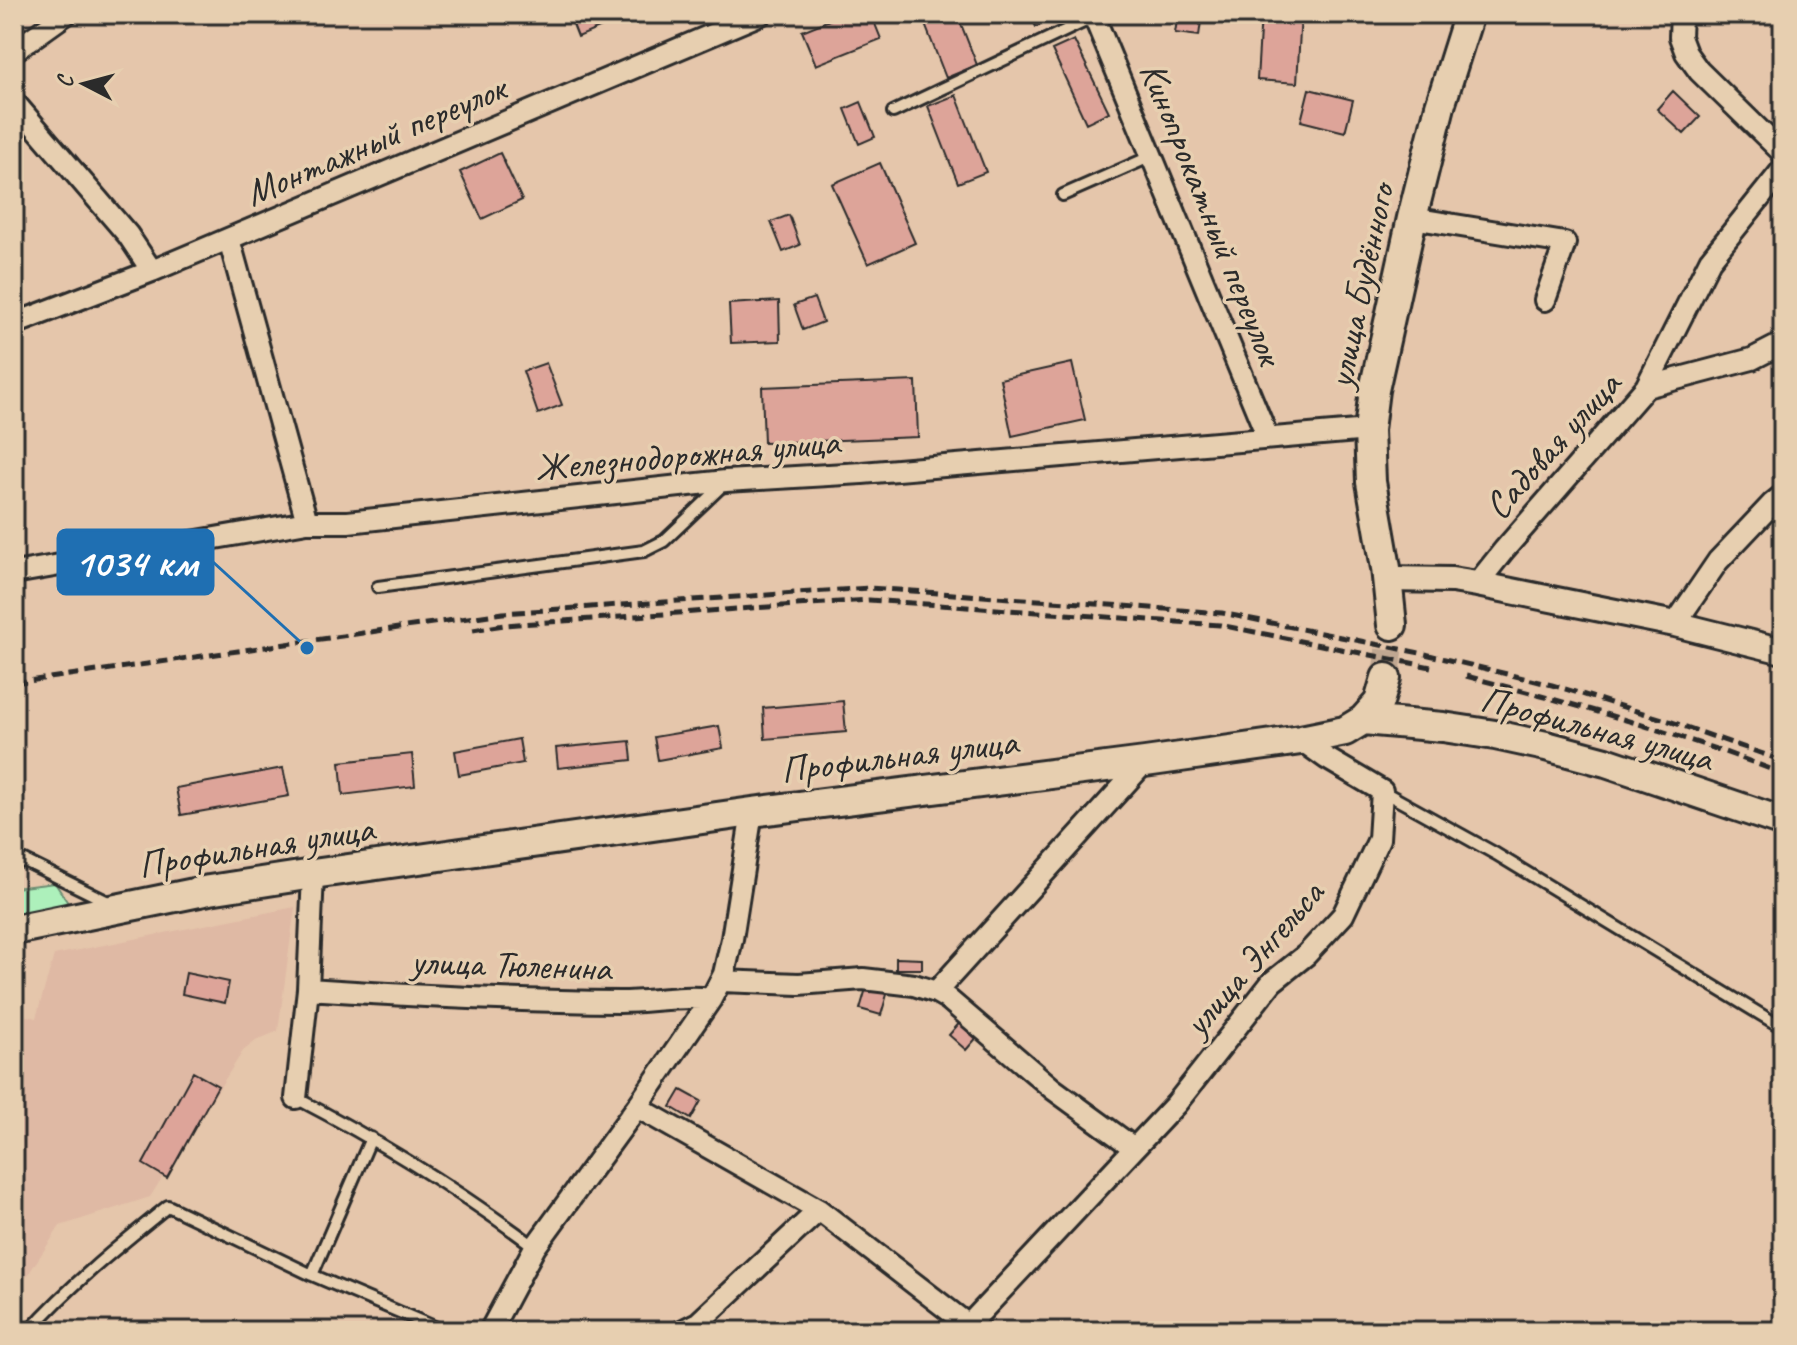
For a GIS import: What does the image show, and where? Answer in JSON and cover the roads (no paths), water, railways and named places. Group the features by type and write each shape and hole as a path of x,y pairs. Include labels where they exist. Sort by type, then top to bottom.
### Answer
{"main road":[{"name":"улица Будённого","path":"1392,625 1371,482 1369,430 1374,390 1440,106 1469,14"},
{"path":"1363,720 1379,702 1386,678"},
{"name":"Профильная улица","path":"14,930 117,907 313,874 752,812 1301,740 1345,731 1363,720 1456,729 1546,746 1606,762 1783,822"}],"street":[{"path":"14,51 66,14"},
{"name":"Монтажный переулок","path":"14,324 152,271 761,14"},
{"path":"1681,14 1680,37 1686,53 1699,71 1783,153"},
{"name":"Кинопрокатный переулок","path":"1094,15 1268,438"},
{"path":"14,102 128,235 152,271"},
{"path":"1646,387 1710,260 1783,169"},
{"path":"1412,218 1565,243 1545,300"},
{"path":"229,239 307,522"},
{"name":"Садовая улица","path":"1477,584 1646,387 1752,359 1783,343"},
{"name":"Железнодорожная улица","path":"14,573 307,522 348,522 726,481 1369,430"},
{"path":"1675,624 1718,561 1783,495"},
{"path":"1386,579 1441,579 1477,584 1675,624 1783,651"},
{"path":"1301,740 1382,791"},
{"path":"936,992 1145,762"},
{"name":"улица Энгельса","path":"637,1107 819,1210 965,1328 1176,1104 1272,982 1306,955 1343,915 1379,839 1382,791"},
{"path":"490,1331 535,1247 637,1107 716,990 724,974 732,939 752,812"},
{"path":"296,1098 308,989 313,874"},
{"path":"716,990 863,979 914,985 936,992 1053,1089 1134,1148"},
{"name":"улица Тюленина","path":"308,989 405,996 622,1002 693,997 716,990"},
{"path":"682,1331 698,1323 819,1210"}],"lane":[{"path":"893,112 1094,15"},
{"path":"1063,195 1152,156"},
{"path":"378,587 644,551 664,541 726,481"},
{"path":"1382,791 1496,854 1783,1028"},
{"path":"14,863 25,861 117,907"},
{"path":"296,1098 371,1138 535,1247"},
{"path":"312,1275 371,1138"},
{"path":"29,1331 116,1248 168,1206 312,1275 444,1331"}],"tunnel":[{"path":"1386,678 1392,625"}],"railway":[{"path":"14,683 503,613 869,588 1222,613 1425,654 1552,685 1783,761"},
{"path":"473,630 504,625 869,600 1220,625 1431,667"},
{"path":"1466,676 1666,732 1783,774"}],"place":[{"name":"1034 км","path":"307,648"}]}
